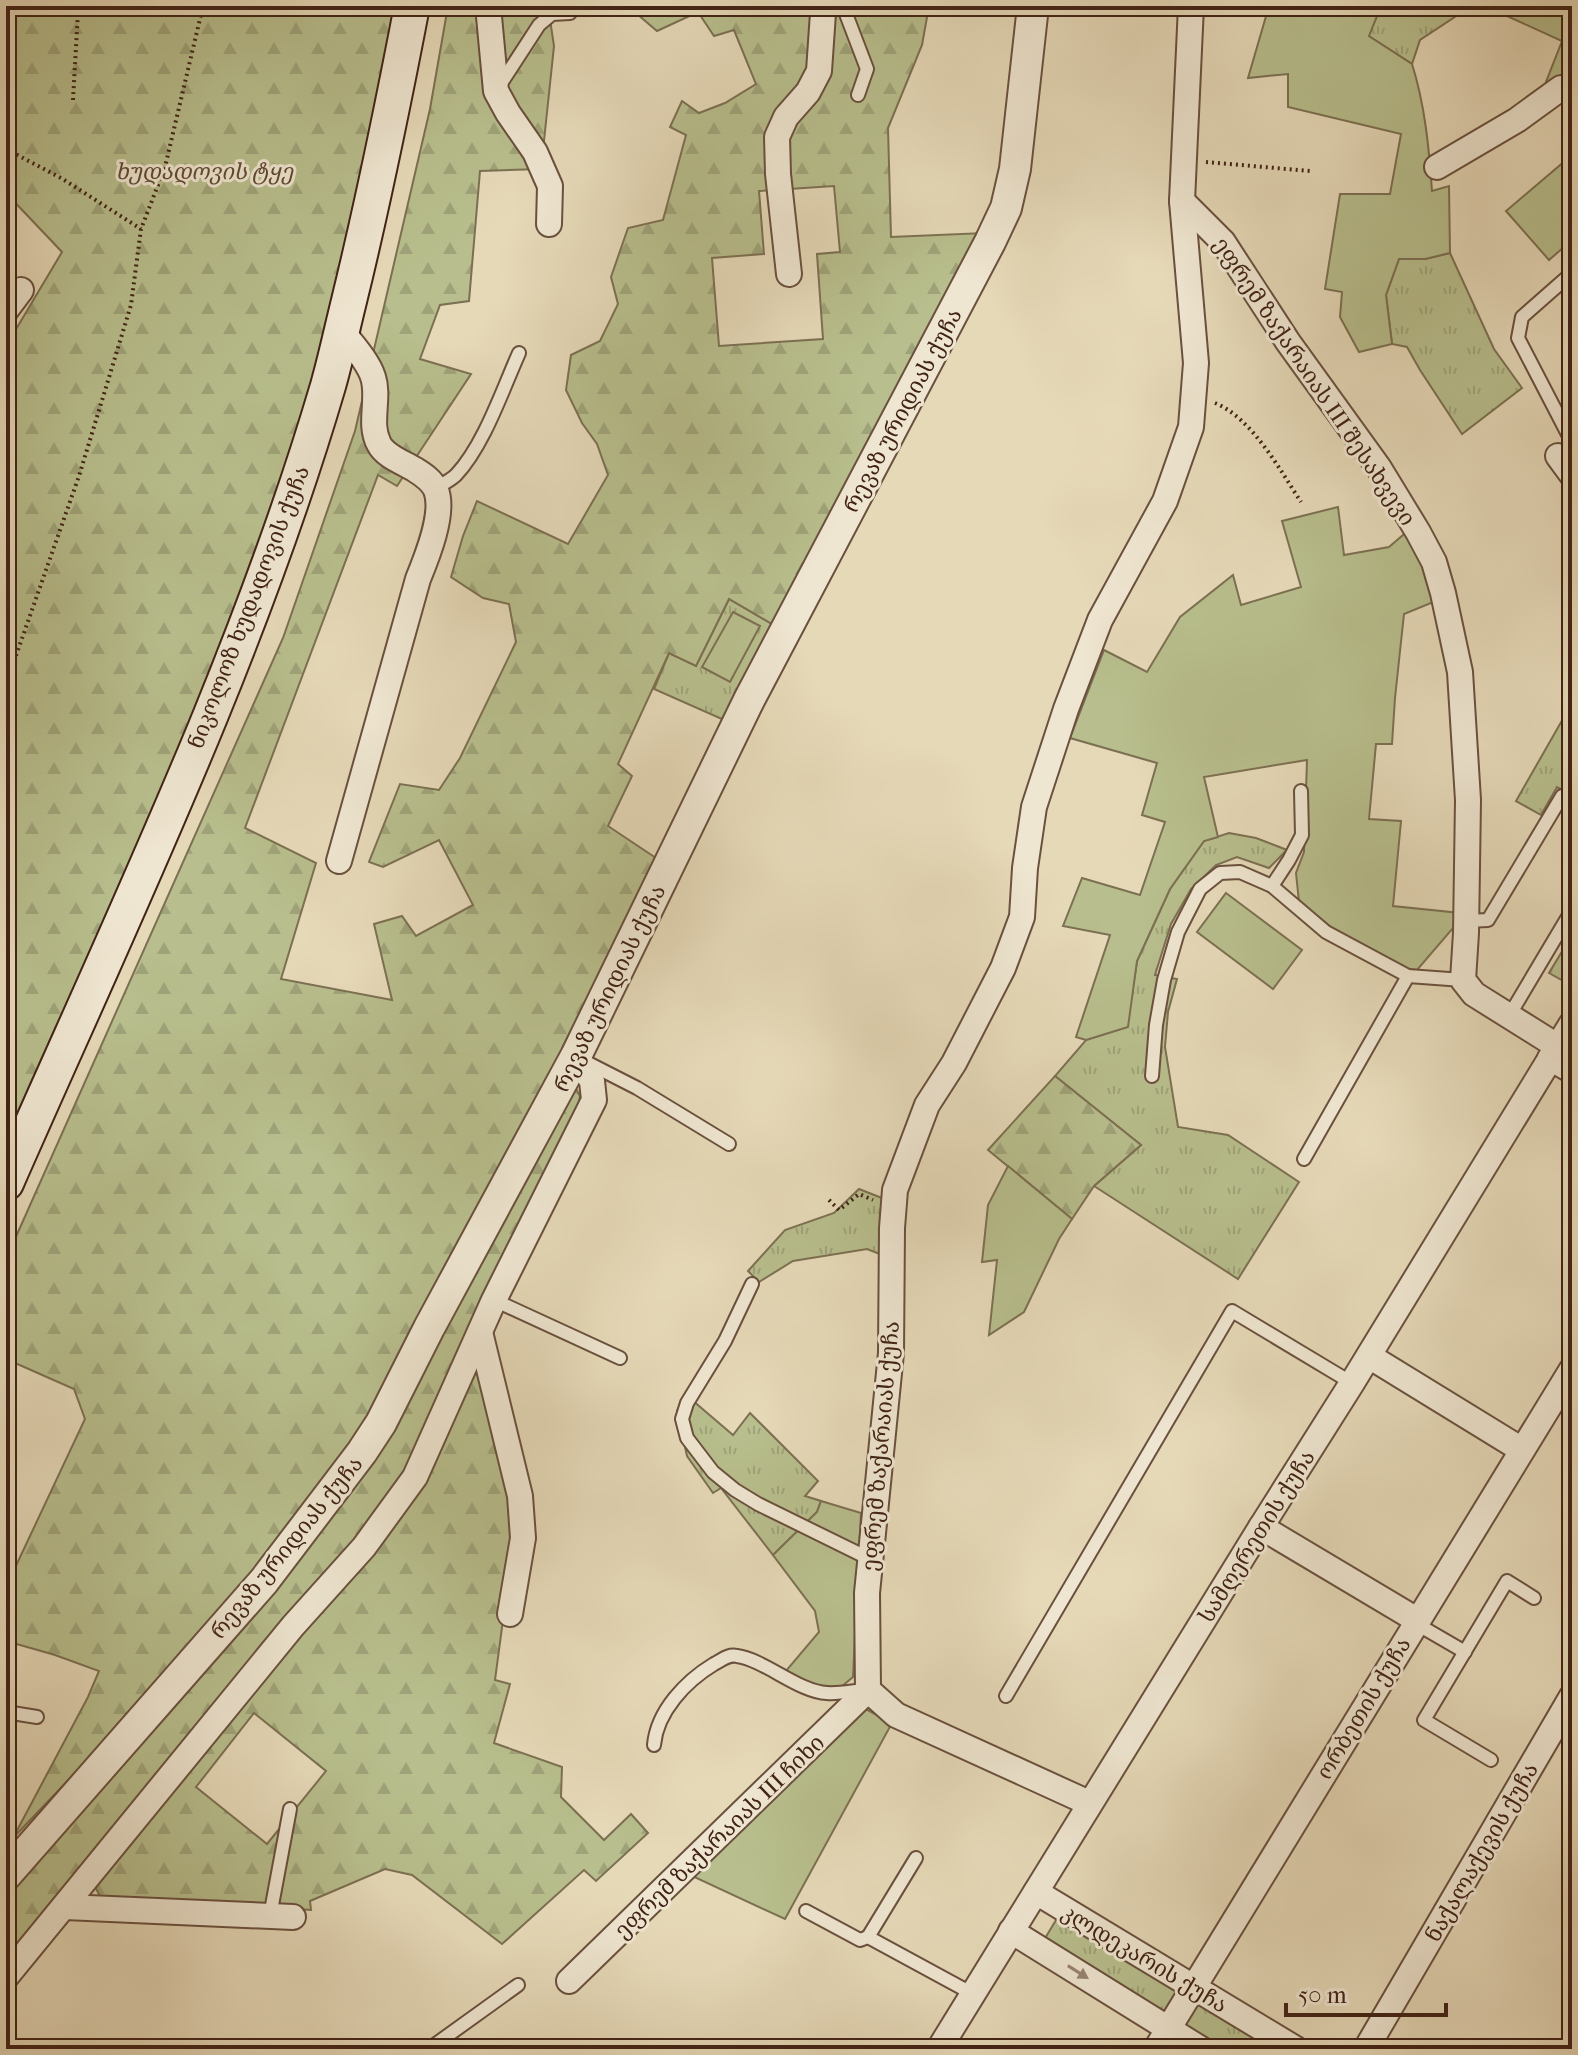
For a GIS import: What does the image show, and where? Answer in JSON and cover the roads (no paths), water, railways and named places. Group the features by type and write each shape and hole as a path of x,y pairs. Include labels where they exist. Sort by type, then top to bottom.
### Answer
{"main road":[{"name":"ნიკოლოზ ხუდადოვის ქუჩა","path":"6,1183 167,816 247,623 314,430 372,207 412,6"}],"street":[{"path":"488,6 496,91 535,152 550,186 549,224"},
{"path":"789,274 777,137 786,117 808,92 819,71 823,13 827,6"},
{"name":"რევაზ ურიდიას ქუჩა","path":"6,1875 264,1581 381,1423 576,1056 749,700 1006,208 1015,169 1033,6"},
{"name":"ეფრემ ზაქარაიას ქუჩა","path":"868,1690 867,1593 891,1353 895,1190 927,1105 954,1063 1003,968 1018,930 1034,807 1066,709 1100,620 1165,501 1191,427 1196,363 1182,201 1191,6"},
{"path":"1437,167 1517,120 1561,88 1572,88"},
{"name":"ეფრემ ზაქარაიას III შესახვევი","path":"1182,201 1223,242 1288,342 1379,468 1434,562 1460,672 1468,800 1463,980"},
{"path":"6,310 21,290"},
{"path":"339,861 418,579 429,551 438,504 436,489 426,477 385,451 378,442 373,375 342,331"},
{"path":"1463,980 1474,994 1509,1016 1572,1071"},
{"name":"სამღერეთის ქუჩა","path":"939,2049 1572,1023"},
{"path":"6,1977 293,1626 373,1535 415,1477 494,1300 594,1100 592,1081 576,1056"},
{"path":"480,1332 520,1496 523,1538 510,1614"},
{"path":"1369,1356 1522,1450"},
{"name":"ორბეთის ქუჩა","path":"1162,2039 1572,1369"},
{"path":"1261,1527 1416,1622"},
{"path":"868,1690 896,1715 1089,1803"},
{"name":"ეფრემ ზაქარაიას III ჩიხი","path":"569,1981 868,1690"},
{"name":"ნაქალაქევის ქუჩა","path":"1366,2049 1570,1703"},
{"name":"კლდეკარის ქუჩა","path":"1036,1892 1296,2049"},
{"path":"65,1907 281,1917"},
{"name":"კლდეკარის ქუჩა","path":"1011,1931 1162,2039 1201,2049"}],"lane":[{"path":"843,6 867,69 858,95"},
{"path":"496,91 539,25 552,14 570,13"},
{"path":"1567,458 1518,338 1522,317 1572,273"},
{"path":"436,489 455,477 472,453 519,353"},
{"path":"1272,886 1302,835 1301,791"},
{"path":"1466,921 1488,920 1562,796 1572,802"},
{"path":"1152,1076 1164,980 1178,932 1200,889 1220,873 1240,872 1272,886 1326,932 1408,976 1463,980"},
{"path":"1509,1016 1572,910"},
{"path":"1304,1159 1408,976"},
{"path":"576,1056 637,1088 729,1144"},
{"path":"752,1284 725,1341 687,1403 682,1419 687,1438 713,1472 735,1490 870,1559"},
{"path":"494,1300 620,1358"},
{"path":"1006,1696 1232,1311 1352,1383"},
{"path":"1491,1760 1424,1720 1507,1581 1534,1598"},
{"path":"1416,1622 1465,1652"},
{"path":"654,1745 656,1730 683,1688 702,1671 729,1656 745,1658 826,1694 868,1690"},
{"path":"6,1712 37,1717"},
{"path":"281,1917 290,1809"},
{"path":"806,1911 860,1940 868,1937 916,1858"},
{"path":"868,1937 973,1994"},
{"path":"429,2049 518,1985"}],"park label":[{"name":"ხუდადოვის ტყე","path":"204,171"}]}
